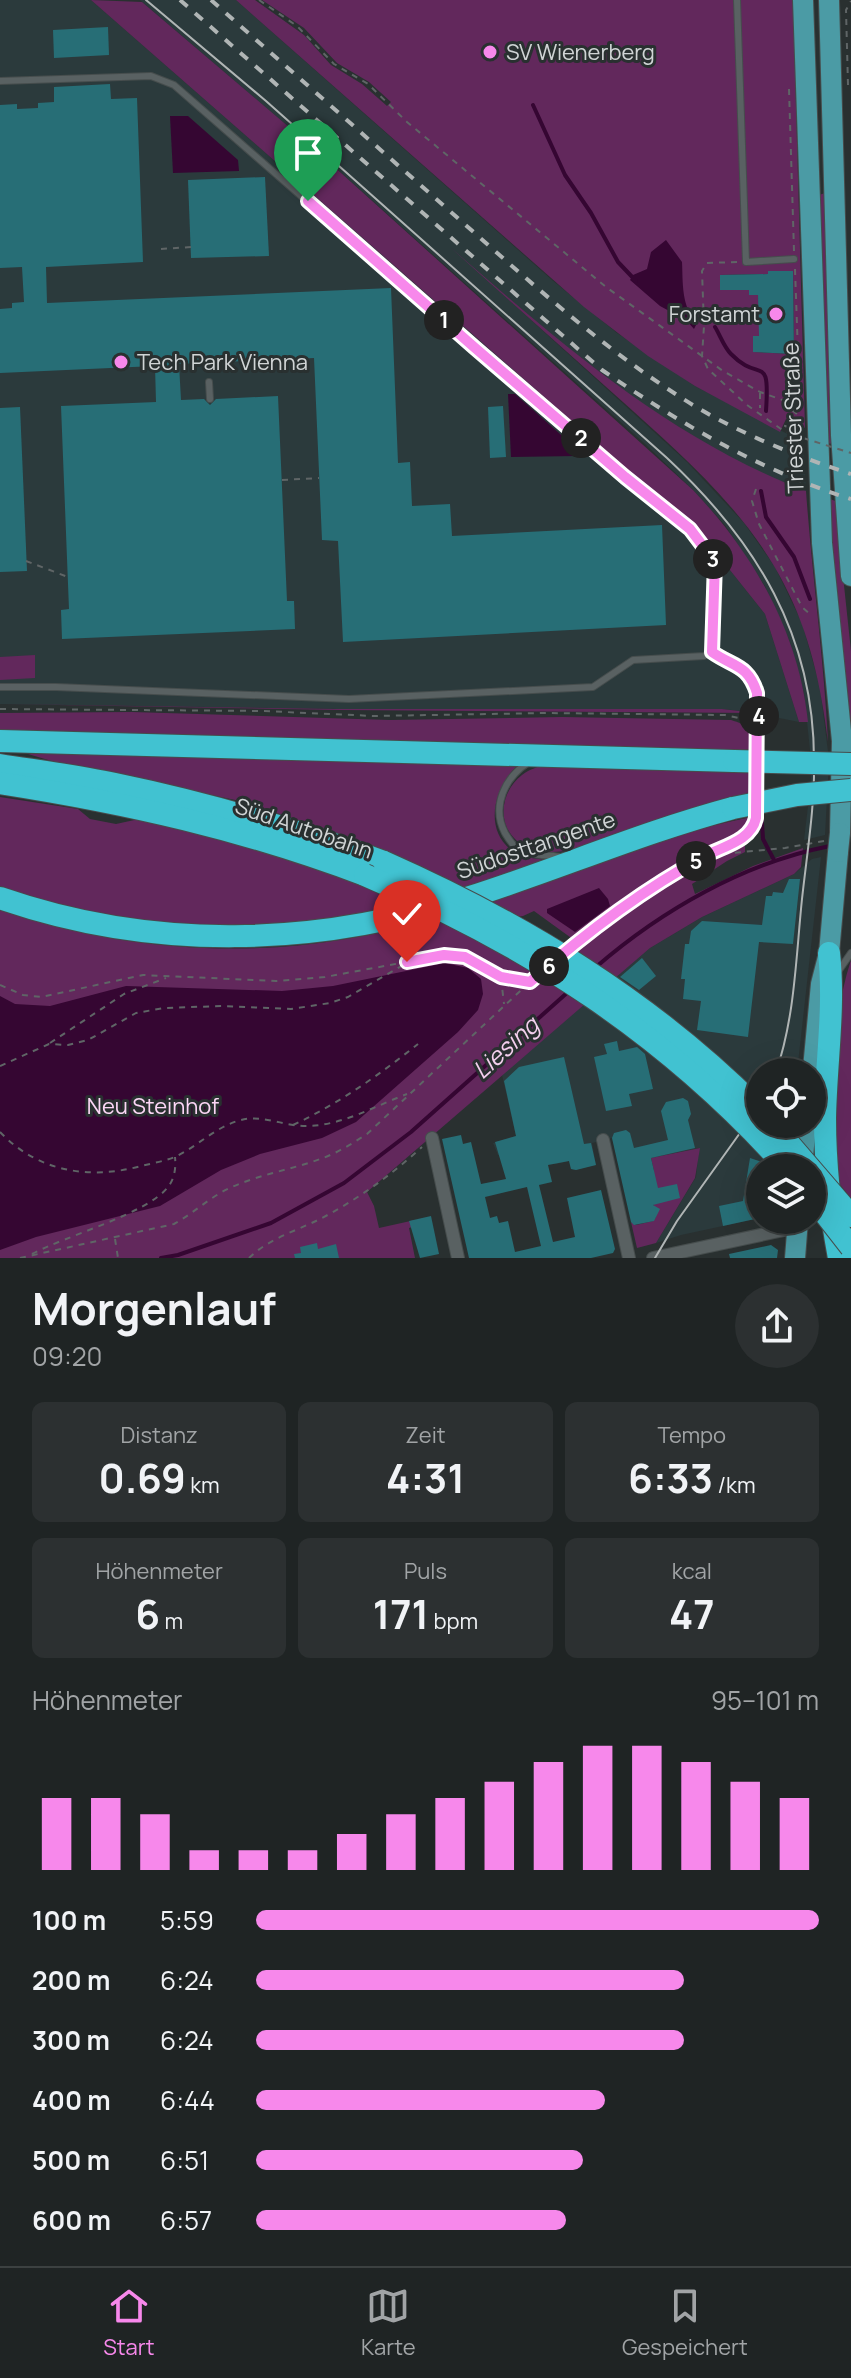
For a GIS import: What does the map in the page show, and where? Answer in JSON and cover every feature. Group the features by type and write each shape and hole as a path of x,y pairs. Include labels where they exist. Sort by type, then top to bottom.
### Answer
{"highway":[{"path":"0,741 851,764"},
{"name":"Süd Autobahn","path":"0,765 112,783 182,799 319,838 384,862 482,908 578,963 665,1026 746,1098"},
{"name":"Süd Autobahn","path":"0,783 107,800 251,835 365,875 417,897 496,936 610,1008 654,1040 704,1084 774,1154"},
{"name":"Südosttangente","path":"0,898 50,914 131,930 207,936 286,934 358,926 426,910 665,828 733,808 797,795 851,790"},
{"path":"839,1258 826,1172 825,1116 832,979 840,953"},
{"path":"784,1138 851,1216"},
{"path":"826,1215 851,1247"}],"main road":[{"name":"Triester Straße","path":"803,0 822,529 842,741 840,953 821,984 814,1058"},
{"path":"831,1 841,435 851,576"},
{"path":"795,1258 797,1234"}],"street":[{"path":"432,1138 458,1258"},
{"path":"603,1140 629,1258"},
{"path":"653,1258 704,1252 762,1234"}],"lane":[{"path":"737,0 746,262 794,259"},
{"path":"0,81 151,76 174,85 625,477 690,529 715,562 712,652"},
{"path":"209,382 210,399"},
{"path":"0,687 349,699 593,687 633,660 704,656 712,652"},
{"path":"712,652 736,663 753,680 759,704 758,731"},
{"path":"539,756 520,768 502,793 501,825 517,849 578,859"}],"path":[{"path":"259,0 297,26 334,64 368,84 407,122 606,287 702,356 773,398 788,402"},
{"path":"789,84 798,353 790,371 788,402 792,410 804,419"},
{"path":"161,249 191,247"},
{"path":"746,262 707,263 702,271 702,356 713,376 781,429 851,453"},
{"path":"760,408 762,392"},
{"path":"797,435 797,431 785,426 786,421 800,427"},
{"path":"282,480 319,478"},
{"path":"756,489 752,501 759,524 804,611 818,614"},
{"path":"26,561 68,577"},
{"path":"0,709 374,716 546,713 725,715 744,718 758,731"},
{"path":"577,943 621,910 706,855 750,833 756,818"},
{"path":"706,855 803,845"},
{"path":"0,985 23,995 41,997 143,975 276,981 325,977 444,955 465,957 501,977 530,982"},
{"path":"49,1044 68,1045 88,1040 136,1013 164,1008 222,1006 291,1009 330,1003 348,997 407,962"},
{"path":"30,1254 174,1224 233,1187 324,1158 347,1147 367,1134 540,974"},
{"path":"501,977 504,1005"},
{"path":"0,1066 49,1044 124,994 168,978"},
{"path":"292,1125 339,1100 418,1044"},
{"path":"0,1132 8,1141 36,1159 61,1169 86,1174 117,1172 175,1157 239,1120 251,1118 292,1125 325,1125 408,1093"},
{"path":"251,1257 259,1249 323,1217 394,1172 432,1138"},
{"path":"20,1258 153,1200 170,1185 174,1177 175,1157"},
{"path":"115,1238 118,1256"}],"shaded area":[{"path":"0,0 91,0 702,535 765,614 799,722 722,709 336,709 0,704"},
{"path":"140,0 236,0 552,280 617,333 695,386 803,442 806,491 721,453 640,403 498,290 687,462 744,523 775,567 802,623 820,687 829,760 825,835 804,840 811,781 810,750 804,693 790,642 765,586 725,525 643,442 310,145"},
{"path":"170,116 188,116 238,160 239,171 173,173"},
{"path":"666,240 682,262 685,302 697,323 694,329 686,320 660,306 630,280 633,275 647,269 651,252"},
{"path":"508,394 515,394 577,449 577,456 511,457"},
{"path":"821,857 799,1058 746,1058 746,1138 789,1138 788,1154 746,1154 746,1221 656,1243 696,1177 699,1148 619,1166 612,1138 592,1143 596,1165 576,1170 571,1169 569,1161 556,1164 498,1155 493,1143 516,1136 502,1075 650,948 702,917 794,874 812,859"},
{"path":"599,888 610,906 575,932 547,913 547,909"},
{"path":"445,963 468,968 481,979 483,994 478,1010 458,1032 356,1122 322,1138 260,1154 221,1170 160,1206 36,1237 0,1250 0,996 15,1004 50,1006 126,986 282,991 333,986"}],"green space":[{"path":"91,0 142,2 310,145 693,490 735,541 770,597 795,657 808,722 799,722 765,614 702,535"},
{"path":"236,0 255,0 304,35 331,65 362,84 387,106 391,102 369,82 337,63 304,28 262,0 793,0 805,428 786,419 780,432 695,386 648,356 584,307","holes":["793,271 794,354 754,352 753,337 759,336 764,299 750,295 749,290 720,290 720,275"]},
{"path":"825,193 832,444 825,442 819,195"},
{"path":"450,247 575,352 662,416 756,469 806,491 828,742 808,641 784,584 750,530 685,459"},
{"path":"828,498 835,501 851,651 851,729"},
{"path":"35,655 35,678 0,680 0,657"},
{"path":"0,704 336,709 722,709 756,713 339,710"},
{"path":"132,712 390,720 562,717 731,720 749,729 754,749 727,751 0,731 0,713"},
{"path":"46,751 517,766 497,798 495,823 506,845 517,854 547,861 414,905 366,917 226,929 119,920 0,890 0,797 78,809 90,819 116,824 139,819 387,853 240,801 28,754"},
{"path":"545,764 753,772 752,793 575,849 542,852 520,844 512,836 506,826 504,805 513,784 522,775"},
{"name":"Neu Steinhof","path":"751,817 746,831 637,896 574,940 534,911 523,916 453,925 540,974 688,872 740,842 745,846 745,852 692,884 695,894 753,866 803,848 801,867 794,874 702,917 650,948 367,1192 379,1228 415,1220 416,1226 409,1228 415,1258 0,1258 0,910 42,923 128,941 215,948 303,945 365,936 439,918 515,894 647,844"},
{"path":"851,960 851,1198 833,1176 836,1039"},
{"path":"700,1148 695,1178 656,1243 637,1248 631,1222 636,1225 653,1221 656,1217 647,1174 654,1171 651,1158"}],"building":[{"path":"108,27 109,55 54,58 53,30"},
{"name":"Tech Park Vienna","path":"110,84 111,99 137,98 143,262 46,267 47,303 391,288 398,463 410,462 412,506 450,504 452,536 662,525 666,625 343,642 338,541 322,540 314,358 179,364 181,400 204,399 210,405 216,399 278,396 287,601 294,601 295,629 62,639 61,610 69,609 61,406 156,402 155,366 0,373 0,309 24,302 22,267 0,268 0,105 17,104 17,109 38,108 38,103 54,102 54,87"},
{"path":"265,177 269,256 191,258 188,180"},
{"name":"Forstamt","path":"768,271 793,271 794,354 753,352 753,336 759,336 758,295 749,295 749,290 720,290 720,275 768,274"},
{"path":"503,406 506,457 490,458 488,407"},
{"path":"20,407 27,571 0,572 0,408"},
{"path":"789,879 800,879 793,944 759,942 748,1037 697,1030 701,1001 683,999 685,979 681,979 685,944 689,944 691,931 702,921 762,925 766,896 772,896 773,892 783,893"},
{"path":"642,958 656,976 639,990 620,977"},
{"path":"617,1041 619,1051 637,1047 645,1054 653,1089 629,1094 632,1106 606,1111 594,1057 607,1054 604,1044"},
{"path":"564,1057 584,1144 591,1143 596,1165 576,1170 571,1169 569,1161 548,1165 552,1182 539,1185 553,1242 575,1237 567,1198 601,1190 615,1249 613,1253 591,1258 469,1258 442,1139 461,1135 463,1144 471,1142 481,1184 506,1179 495,1142 516,1136 504,1081 519,1067","holes":["527,1187 541,1246 515,1252 508,1221 499,1223 497,1216 490,1218 485,1197"]},
{"path":"683,1098 688,1101 691,1114 688,1120 695,1148 651,1158 658,1188 677,1184 680,1198 653,1205 660,1209 654,1221 634,1225 612,1138 614,1133 626,1130 630,1133 634,1148 668,1140 661,1111 666,1102"},
{"path":"746,1183 746,1221 723,1226 719,1206 743,1201"},
{"path":"431,1216 439,1254 420,1258 409,1221"},
{"path":"317,1243 318,1249 336,1244 339,1258 295,1258 294,1254 301,1253 300,1247"},
{"path":"771,1245 778,1250 777,1258 730,1258 729,1254"}],"waterway":[{"path":"533,105 565,175 591,213 618,262 636,281"},
{"path":"715,327 731,354 764,375 766,411"},
{"path":"761,491 766,517 794,557 810,599"},
{"path":"760,742 760,755"},
{"path":"761,768 761,795"},
{"path":"761,808 763,839 774,860"},
{"name":"Liesing","path":"596,967 648,926 706,892 766,864 830,846"},
{"name":"Liesing","path":"161,1258 271,1223 344,1183 411,1132 568,992"}],"tram line":[{"path":"146,0 266,101 667,458 728,523 753,557 791,631 804,672 814,760 812,812 794,986 780,1058"},
{"path":"655,1258 677,1221 746,1125"}],"railway":[{"path":"180,0 602,370 722,444 784,474 851,499"},
{"path":"211,0 527,279 613,350 716,418 782,449 851,474"}],"place":[{"name":"SV Wienerberg","path":"490,52"},
{"name":"Forstamt","path":"776,314"},
{"name":"Tech Park Vienna","path":"121,362"}],"route":[{"path":"308,201 625,477 690,529 715,562 712,652 736,663 749,674 757,693 756,818 750,833 706,855 621,910 530,982 501,977 465,957 444,955 407,962"}]}
